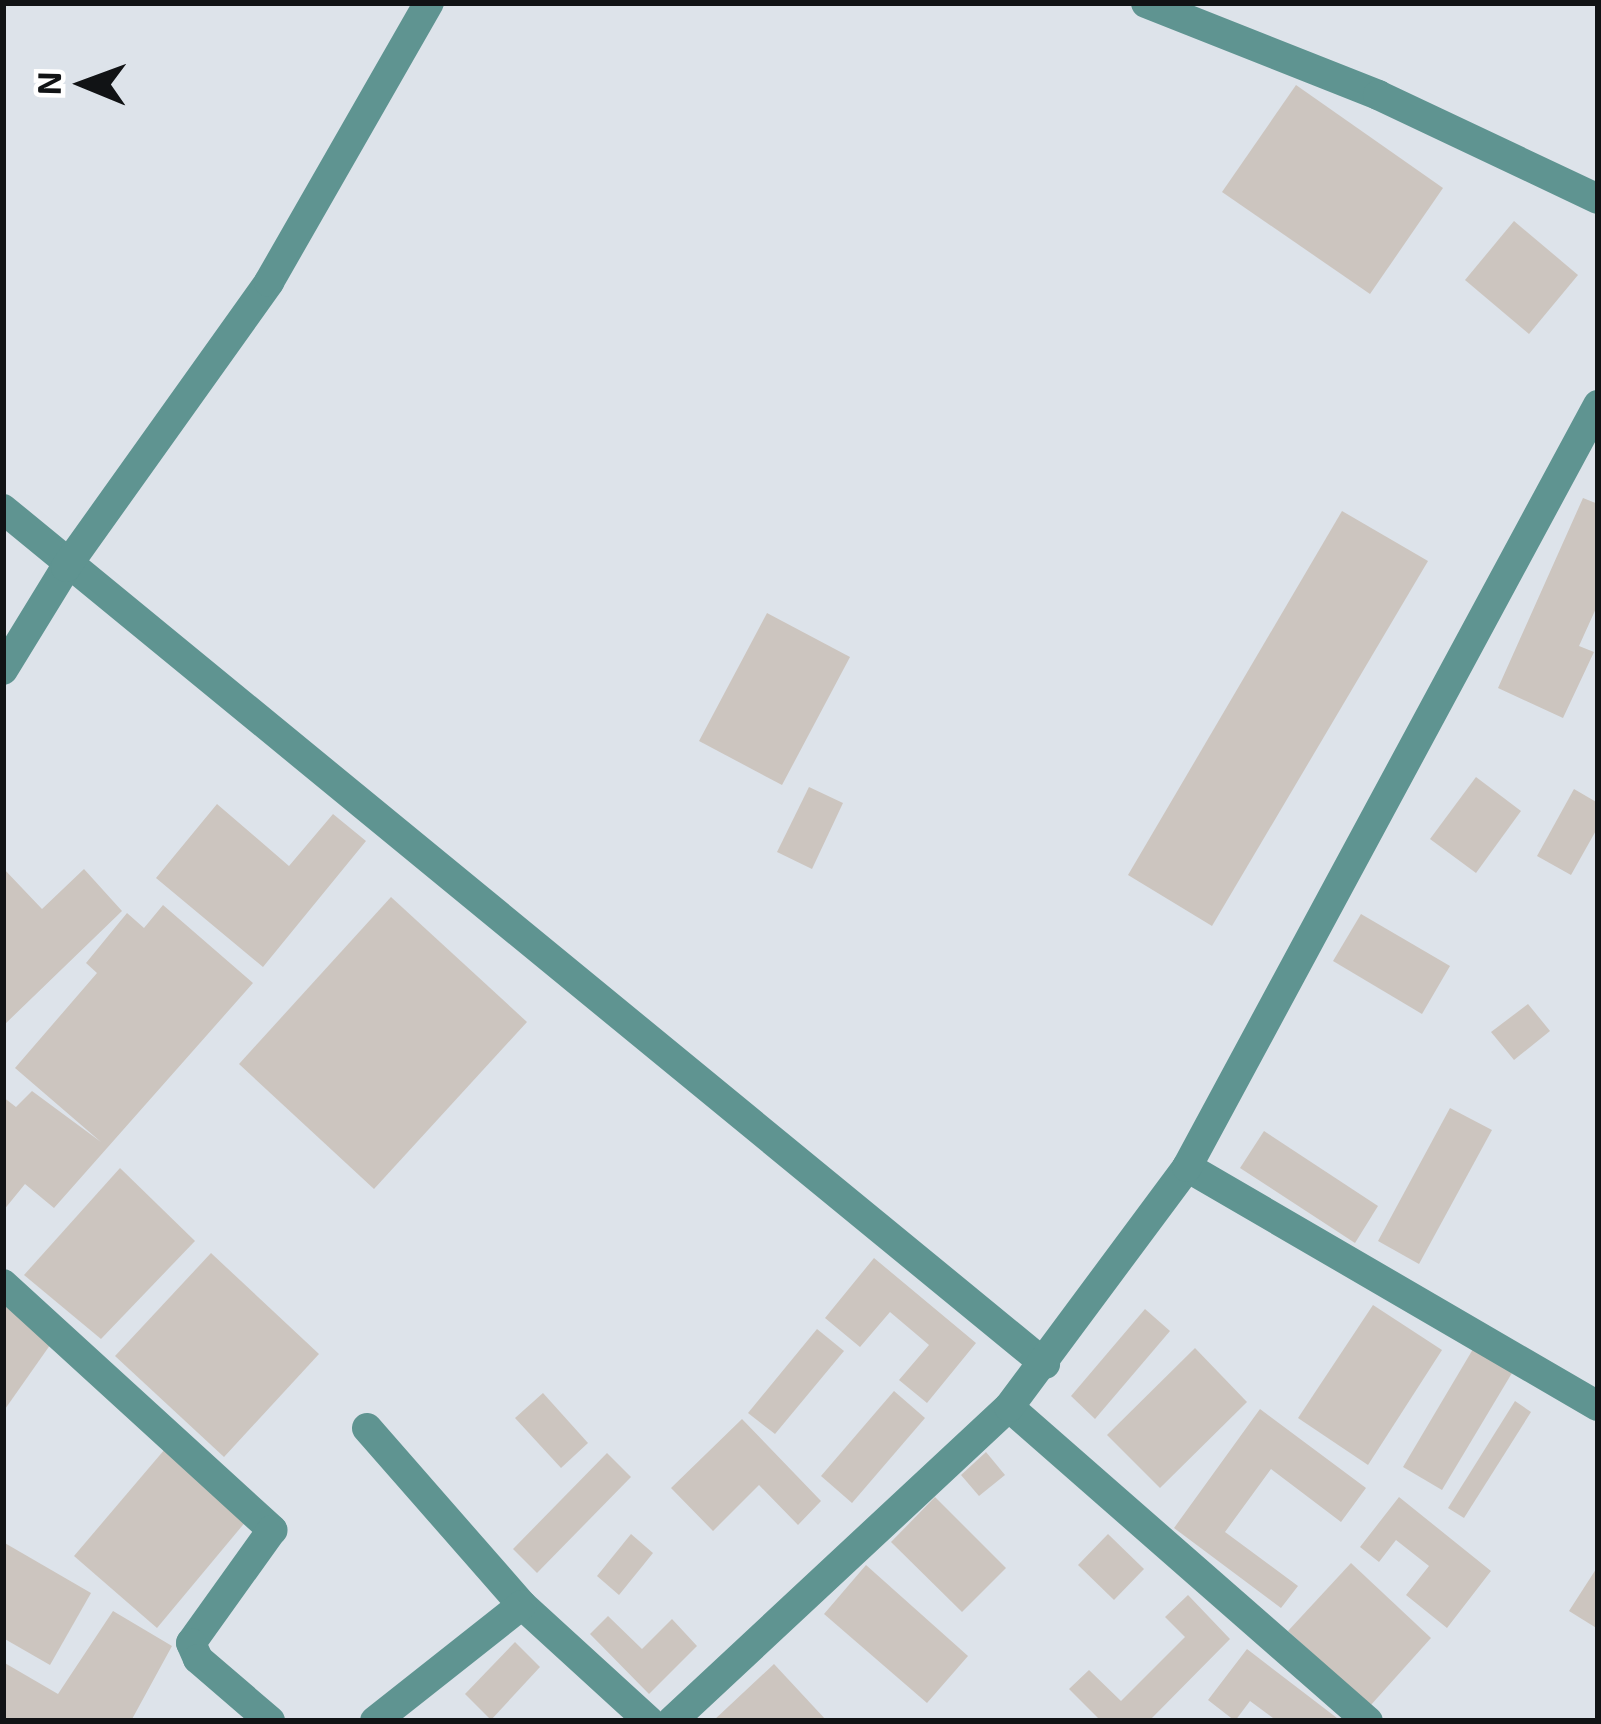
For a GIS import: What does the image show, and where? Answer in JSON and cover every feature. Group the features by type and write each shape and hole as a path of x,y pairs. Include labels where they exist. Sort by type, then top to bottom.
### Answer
{"street":[{"path":"3,670 66,567 269,282 430,3"},
{"path":"1146,3 1378,95 1598,199"},
{"path":"672,1721 1009,1407 1046,1364 1187,1167 1598,405"},
{"path":"3,508 66,567 1046,1364"},
{"path":"1187,1167 1598,1406"},
{"path":"3,1284 272,1530 191,1643 198,1659 270,1721"},
{"path":"1009,1407 1368,1721"},
{"path":"367,1428 522,1604 649,1721"},
{"path":"375,1721 522,1604"}],"building":[{"path":"1296,85 1443,188 1370,294 1222,192"},
{"path":"1514,221 1578,275 1529,334 1465,280"},
{"path":"1583,498 1598,504 1598,604 1579,646 1594,652 1563,718 1498,688"},
{"path":"1342,511 1428,561 1212,926 1128,875"},
{"path":"767,613 850,657 782,785 699,741"},
{"path":"1476,777 1521,811 1476,873 1430,839"},
{"path":"809,787 843,803 812,869 777,852"},
{"path":"1574,789 1598,803 1598,827 1571,875 1537,856"},
{"path":"217,804 289,866 333,814 366,841 263,967 156,878"},
{"path":"3,868 42,909 84,869 122,911 3,1026"},
{"path":"391,897 527,1022 374,1189 239,1064"},
{"path":"163,905 253,983 54,1208 25,1184 3,1211 3,1097 16,1107 32,1091 101,1142 15,1068 97,973 86,963 127,913 144,928"},
{"path":"1361,914 1450,966 1422,1014 1333,961"},
{"path":"1528,1004 1550,1031 1514,1060 1491,1032"},
{"path":"1450,1108 1492,1130 1419,1264 1378,1241"},
{"path":"1264,1131 1378,1206 1355,1243 1240,1168"},
{"path":"120,1168 195,1241 101,1339 24,1275"},
{"path":"211,1253 319,1354 224,1457 115,1356"},
{"path":"874,1258 976,1343 927,1403 899,1380 929,1345 890,1312 860,1347 825,1318"},
{"path":"3,1301 55,1338 3,1412"},
{"path":"1373,1305 1442,1350 1368,1465 1298,1418"},
{"path":"1145,1309 1170,1331 1095,1419 1071,1396"},
{"path":"817,1329 844,1351 775,1434 748,1413"},
{"path":"1476,1344 1515,1368 1442,1490 1403,1467"},
{"path":"1195,1348 1247,1402 1160,1488 1107,1435"},
{"path":"894,1391 925,1418 852,1503 821,1476"},
{"path":"543,1393 588,1443 561,1468 515,1418"},
{"path":"1515,1401 1531,1412 1464,1518 1448,1508"},
{"path":"1260,1409 1366,1488 1341,1522 1271,1469 1225,1532 1298,1586 1281,1608 1174,1528"},
{"path":"742,1419 821,1501 798,1525 759,1485 713,1531 671,1488"},
{"path":"165,1449 247,1520 157,1628 74,1556"},
{"path":"986,1452 1005,1475 979,1496 961,1475"},
{"path":"607,1453 631,1477 537,1573 513,1549"},
{"path":"935,1497 1006,1568 962,1612 891,1542"},
{"path":"1399,1497 1491,1571 1447,1628 1406,1595 1429,1566 1396,1540 1379,1562 1360,1547"},
{"path":"631,1534 653,1553 619,1595 597,1576"},
{"path":"1108,1534 1144,1569 1114,1600 1078,1565"},
{"path":"3,1542 91,1593 50,1665 3,1638"},
{"path":"1351,1563 1431,1638 1370,1706 1288,1631"},
{"path":"866,1565 968,1656 927,1703 824,1614"},
{"path":"1598,1566 1598,1629 1569,1611"},
{"path":"1188,1595 1230,1639 1149,1721 1101,1721 1069,1689 1089,1670 1121,1701 1185,1637 1165,1617"},
{"path":"113,1611 172,1646 131,1721 3,1721 3,1662 58,1694"},
{"path":"608,1616 642,1649 672,1619 697,1646 649,1694 590,1634"},
{"path":"515,1642 540,1667 491,1720 465,1694"},
{"path":"1247,1649 1335,1721 1277,1721 1250,1701 1235,1721 1208,1700"},
{"path":"774,1664 827,1721 713,1721"}]}
